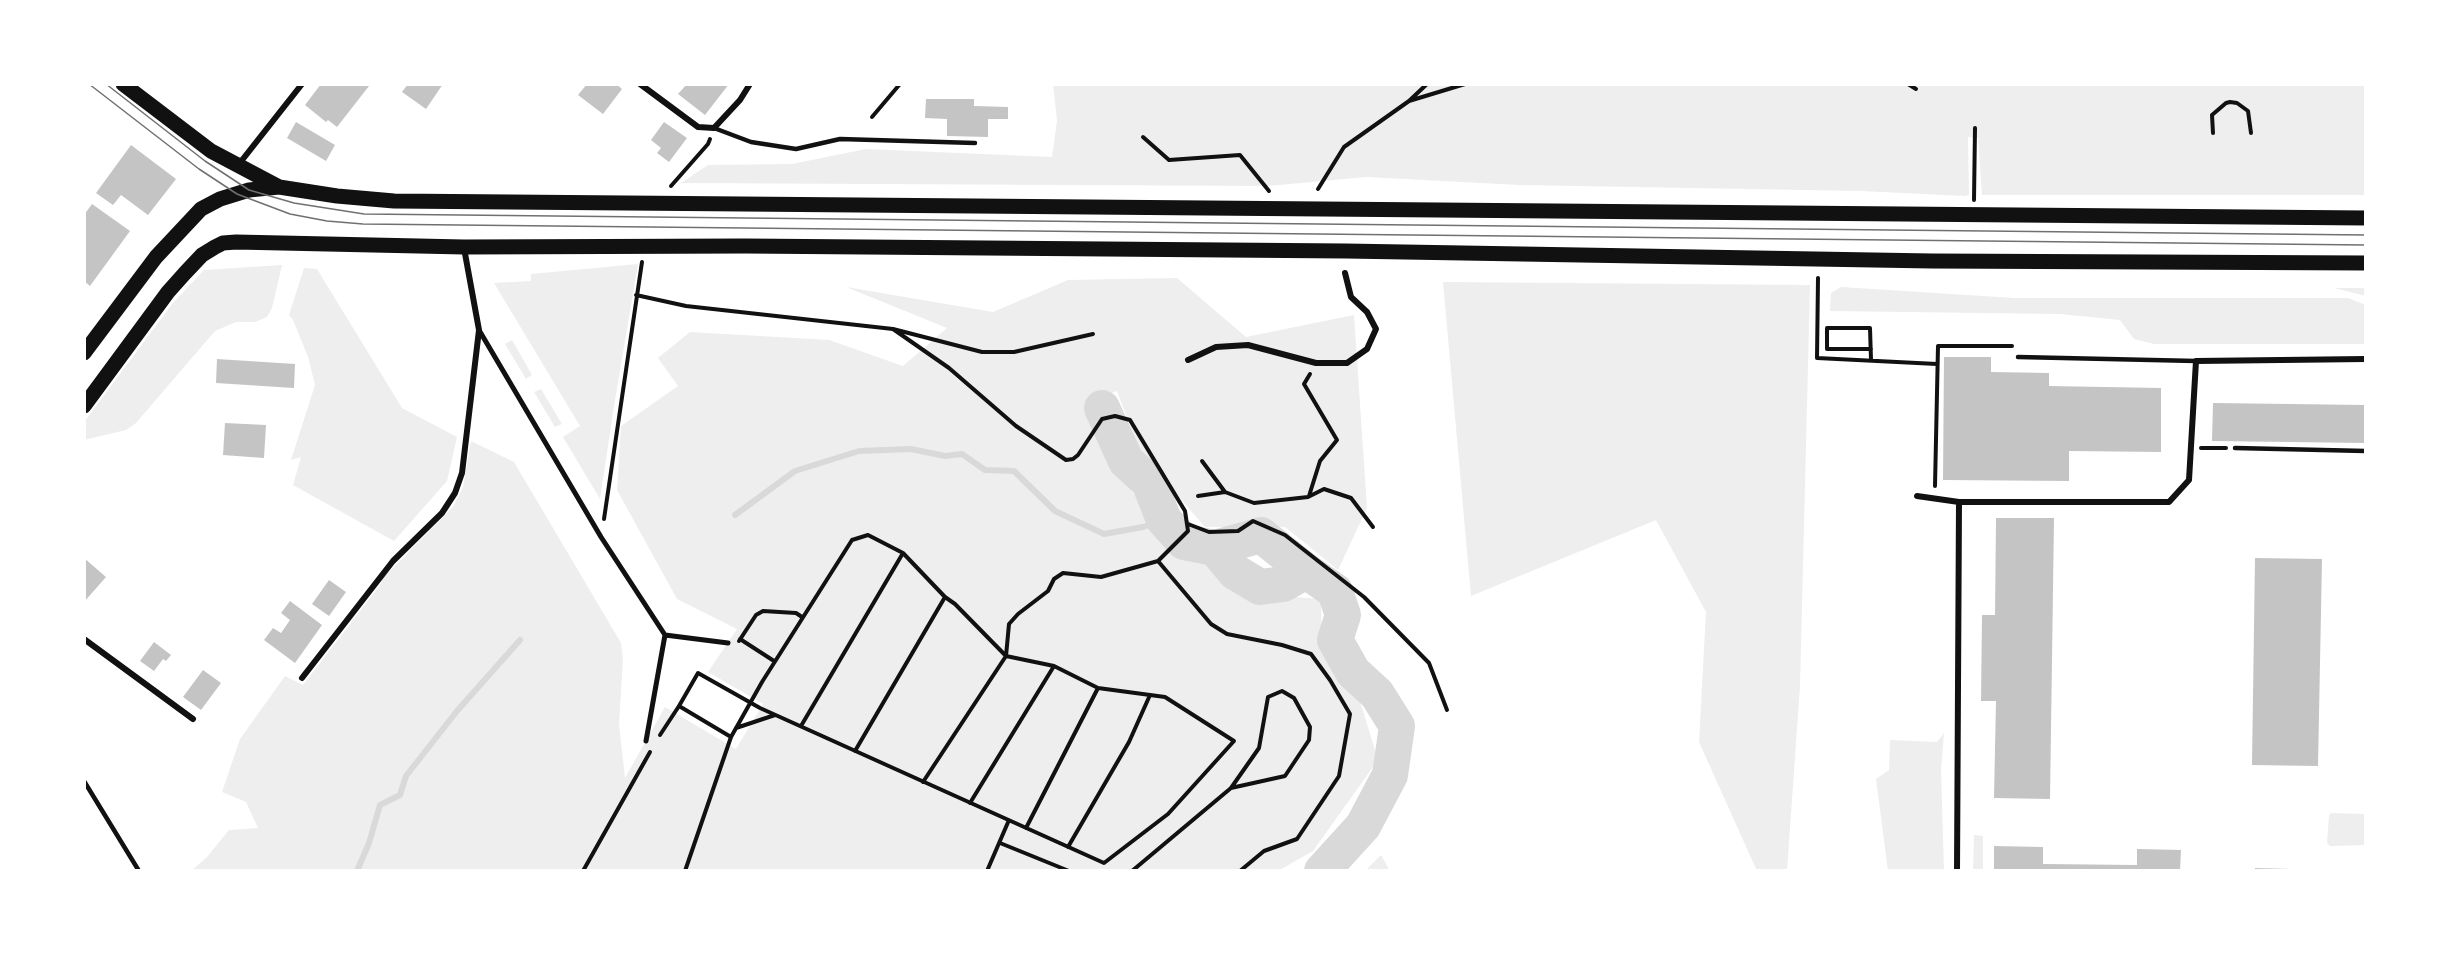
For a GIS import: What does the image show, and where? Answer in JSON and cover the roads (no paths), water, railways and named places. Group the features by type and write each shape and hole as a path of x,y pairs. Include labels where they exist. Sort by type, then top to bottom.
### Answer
{"main road":[{"path":"123,84 211,151 279,187"},
{"path":"84,353 156,257 201,209 220,199 249,190 279,187 336,196 394,201 2366,218"},
{"path":"84,406 168,292 202,255 223,243 236,242 464,247 745,246 1322,251 1932,261 2366,263"}],"street":[{"path":"237,166 302,84"},
{"path":"640,84 698,127 714,128 740,100 750,84"},
{"path":"302,678 393,561 442,513 455,493 462,473 479,330 464,247"},
{"path":"1188,360 1216,347 1248,345 1316,363 1347,363 1366,349 1376,328 1367,312 1351,297 1345,273"},
{"path":"479,330 601,537 665,635 646,741"},
{"path":"1917,496 1959,502 2169,502 2189,480 2196,361 2366,359"},
{"path":"1957,871 1959,502"},
{"path":"665,635 728,643"},
{"path":"84,639 193,719"}],"lane":[{"path":"714,128 751,142 796,149 840,140 975,143"},
{"path":"2018,357 2196,361"},
{"path":"2235,448 2366,451"},
{"path":"84,781 140,871"}],"waterway":[{"path":"1102,408 1126,461 1149,482 1164,520 1184,542 1215,548 1261,535 1335,591 1343,615 1335,640 1353,672 1377,694 1397,726 1390,775 1363,826 1322,871"},
{"path":"735,515 795,471 859,451 911,449 945,456 962,454 985,470 1014,471 1055,511 1104,534 1143,527 1164,520"},
{"path":"1215,548 1235,572 1260,587 1283,584 1306,571"},
{"path":"357,871 369,843 380,805 400,795 406,776 457,711 520,640"}],"tram line":[{"path":"89,84 199,169 237,194 290,214 327,221 363,224 2366,245"},
{"path":"106,84 205,161 249,190 294,203 364,214 2366,235"}]}
